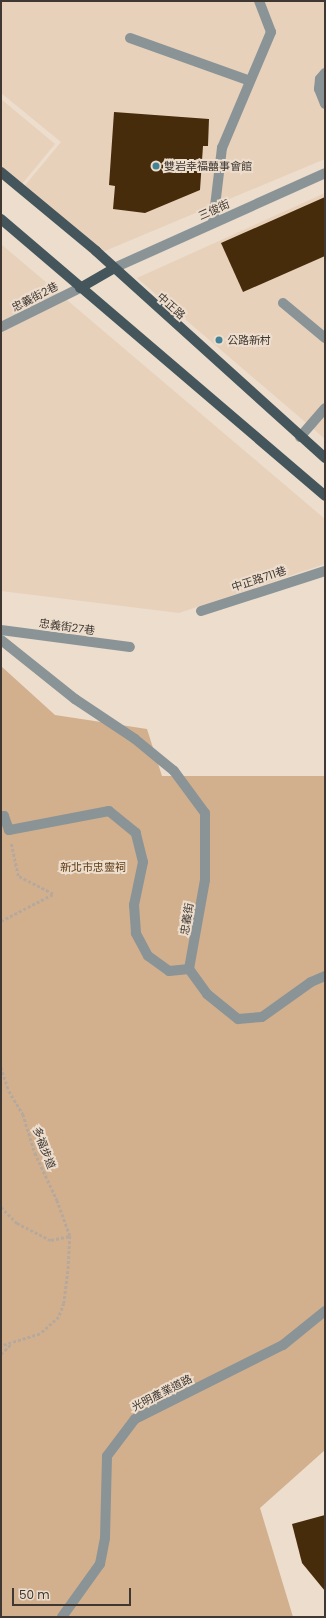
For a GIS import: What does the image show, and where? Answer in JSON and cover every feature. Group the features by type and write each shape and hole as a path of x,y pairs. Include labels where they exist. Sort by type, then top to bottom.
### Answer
{"main road":[{"name":"中正路","path":"1,172 114,268 325,458"},
{"path":"1,219 325,496"},
{"path":"80,288 114,268"}],"street":[{"path":"213,224 222,148 271,32 259,1"},
{"path":"130,38 250,81"},
{"path":"325,74 320,79 319,89 325,104"},
{"name":"三俊街","path":"114,268 325,173"},
{"name":"忠義街2巷","path":"1,328 80,288"},
{"path":"283,303 325,338"},
{"path":"300,437 325,408"},
{"name":"中正路711巷","path":"201,611 325,570"},
{"name":"忠義街27巷","path":"1,630 130,647"},
{"name":"忠義街","path":"1,640 75,699 135,739 174,771 205,813 205,880 189,969"},
{"path":"1,816 4,816 9,830 109,811 136,833 143,862 134,905 136,933 148,956 169,971 189,969 207,994 238,1019 262,1017 311,982 325,976"},
{"name":"光明產業道路","path":"62,1617 100,1564 105,1538 107,1456 135,1419 282,1344 325,1311"}],"path":[{"path":"1,920 52,894 18,876 9,830"},
{"name":"多福步道","path":"1,1067 9,1091 23,1114 35,1153 57,1200 70,1236 66,1290 59,1317 40,1334 1,1346"},
{"path":"1,1207 17,1223 51,1240 70,1236"},
{"path":"1,1354 11,1344"}],"shaded area":[{"path":"1,1 325,1 325,159 100,253 22,189 61,142 1,93"},
{"path":"1,99 55,144 22,184 1,167"},
{"path":"325,193 325,439 137,278"},
{"path":"1,244 325,519 325,564 179,613 1,591"}],"green space":[{"name":"新北市忠靈祠","path":"1,666 55,715 147,729 162,776 325,776 325,1450 260,1508 293,1617 1,1617"}],"building":[{"name":"雙岩幸福囍事會館","path":"114,112 209,119 208,146 203,146 200,190 145,213 113,209 115,186 109,185"},
{"path":"325,197 325,256 243,292 221,243"},
{"path":"325,1515 325,1591 302,1563 292,1524"}],"place":[{"name":"雙岩幸福囍事會館","path":"156,166"},
{"name":"公路新村","path":"219,340"}]}
